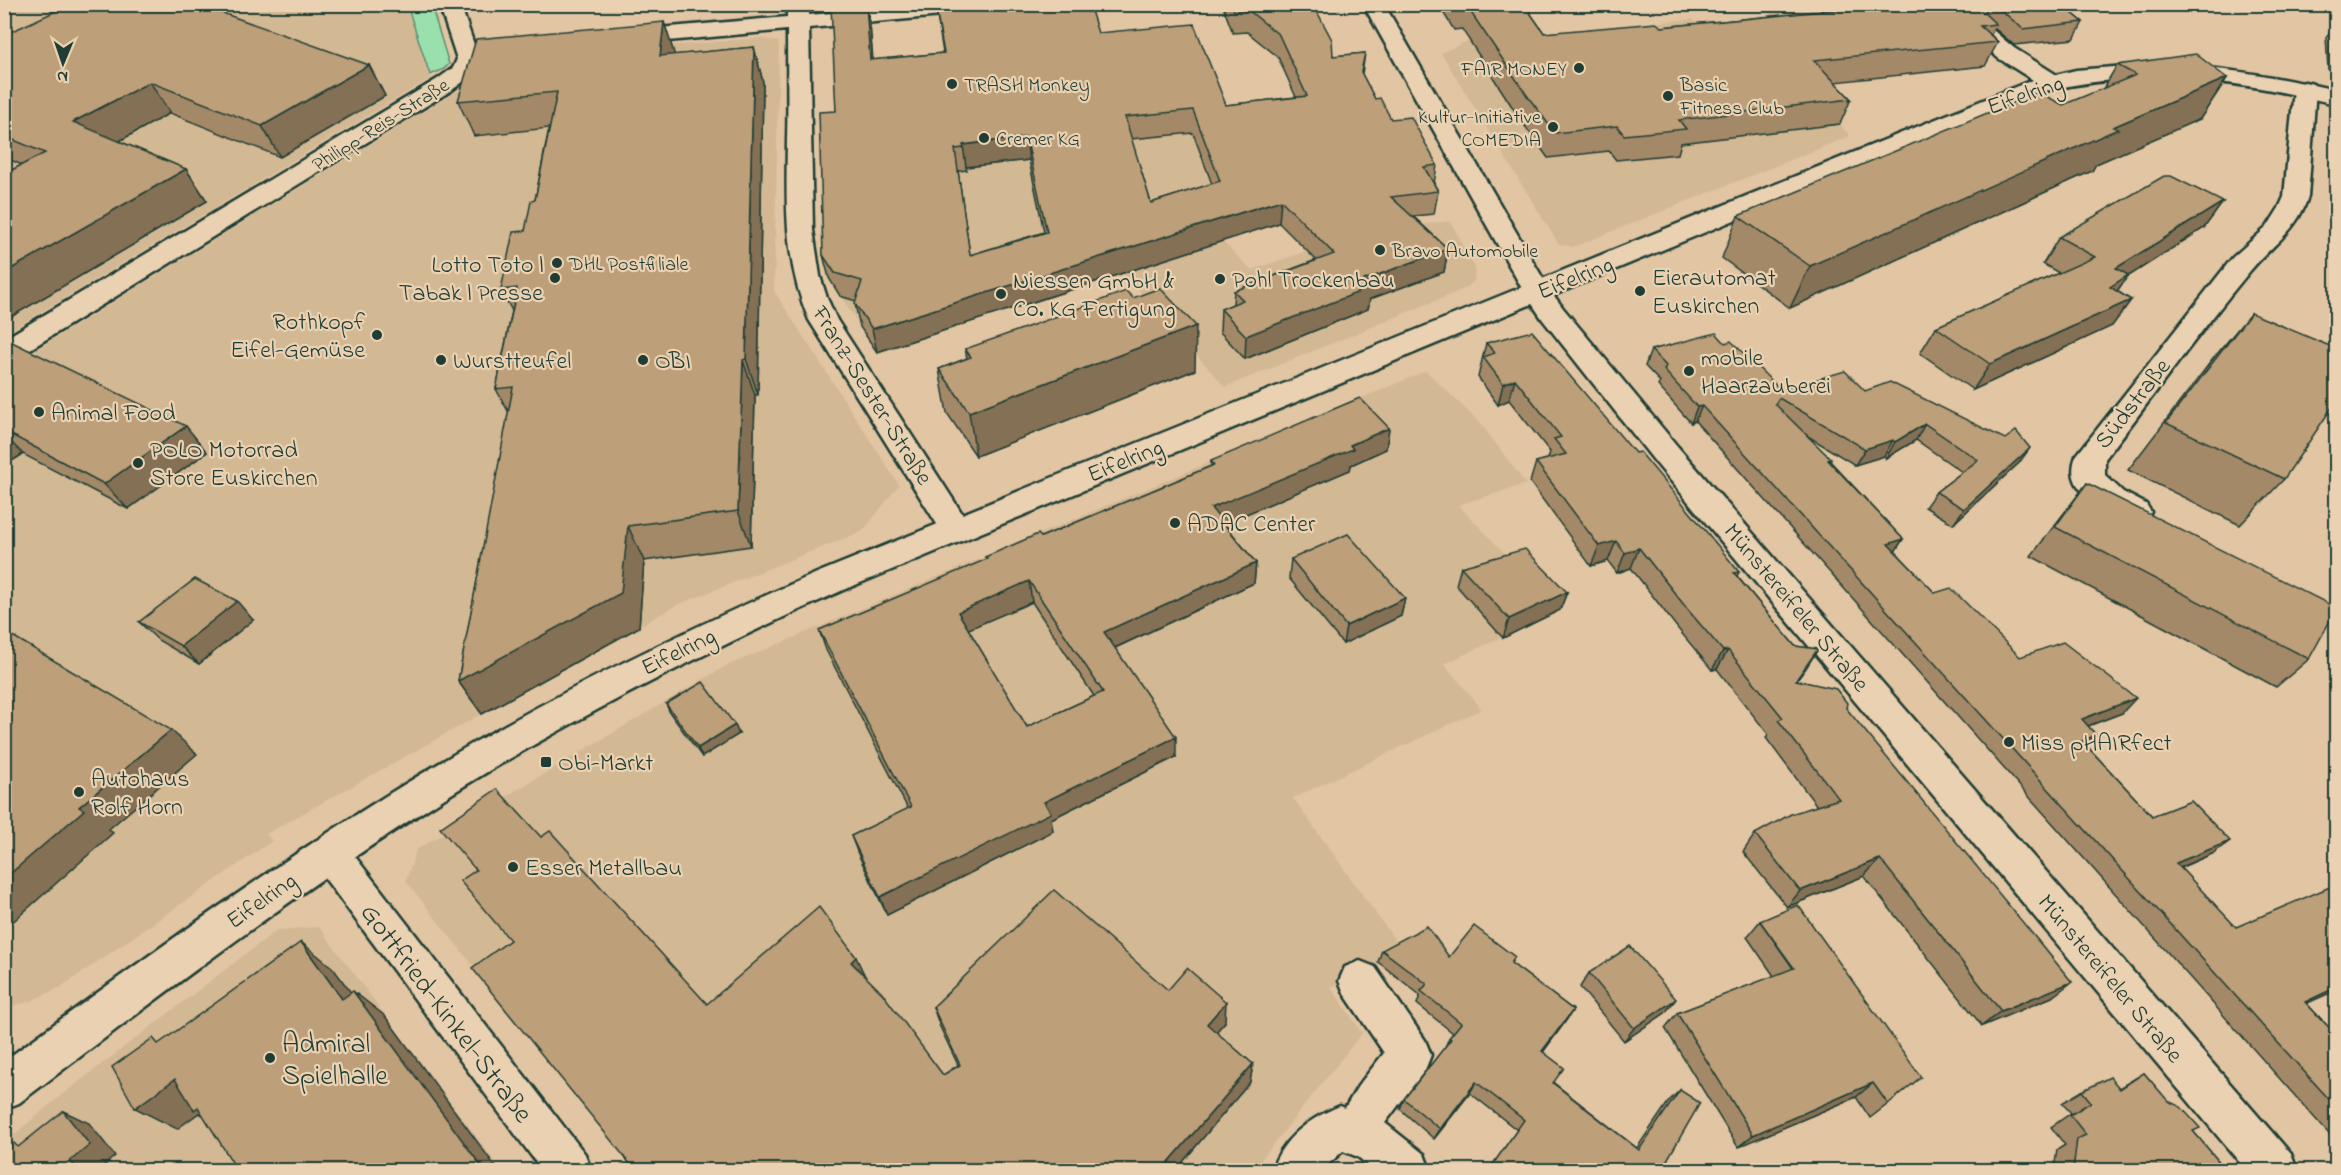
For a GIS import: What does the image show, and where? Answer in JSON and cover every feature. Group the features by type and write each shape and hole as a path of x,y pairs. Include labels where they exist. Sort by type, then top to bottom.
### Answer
{"street":[{"name":"Philipp-Reis-Straße","path":"4,352 444,85 476,57 449,4"},
{"path":"601,40 798,14 1008,4"},
{"name":"Münstereifeler Straße","path":"1373,4 1537,292 1667,454 2275,1170"},
{"path":"1949,4 1992,42 2052,82"},
{"name":"Franz-Sester-Straße","path":"798,14 799,210 803,267 807,283 823,320 956,529"},
{"name":"Eifelring","path":"4,1088 238,915 329,852 510,740 621,680 760,612 956,529 2002,100 2052,82 2101,72 2170,69 2237,75 2337,97"},
{"name":"Südstraße","path":"2155,522 2112,500 2099,490 2090,479 2088,472 2091,456 2242,263 2276,232 2292,208 2296,197 2300,166 2305,89"},
{"name":"Gottfried-Kinkel-Straße","path":"329,852 569,1170"},
{"path":"1355,1132 1373,1101 1410,1055 1360,981"},
{"path":"1294,1170 1316,1143 1327,1133 1340,1128 1372,1140 1408,1170"}],"shaded area":[{"path":"1930,4 1778,23 1761,5"},
{"path":"5,5 407,5 431,78 5,334"},
{"path":"1693,19 1717,45 1814,96 1850,136 1573,247 1558,243 1441,53 1470,40"},
{"path":"761,38 779,42 774,291 899,485 863,531 677,605 266,834 272,841 61,987 31,1001 5,1008 5,369 507,62 521,58"},
{"path":"1184,110 1337,204 1222,241 1251,270 1367,231 1450,221 1475,267 1474,281 1464,289 1225,387 1123,273 877,352 829,278 824,135"},
{"path":"1426,371 1480,423 1526,484 1458,505 1560,610 1444,664 1482,709 1293,798 1402,950 1331,987 1362,1033 1253,1170 635,1170 406,881 416,850 724,667"},
{"path":"319,927 501,1170 5,1170 5,1142 63,1094 277,930"}],"green space":[{"path":"407,5 431,5 449,64 444,69 430,75"}],"building":[{"path":"71,4 197,4 369,65 262,126 150,82 73,122 186,169 4,273 4,174 45,153 4,136 4,35"},
{"path":"866,4 870,60 944,53 936,10 972,7 971,4 1089,4 1098,33 1194,24 1226,105 1307,96 1279,35 1248,10 1234,11 1232,4 1313,4 1332,40 1333,56 1365,53 1361,72 1375,99 1380,98 1391,119 1411,117 1437,165 1424,167 1438,191 1391,197 1448,249 1364,280 1372,287 1246,336 1221,309 1243,300 1234,291 1334,254 1281,200 872,329 855,304 862,281 835,273 823,255 819,112 836,111 831,6","holes":["1193,110 1220,181 1151,203 1125,117","1026,137 1047,232 970,255 955,149 964,148 963,145"]},
{"path":"1457,4 1524,4 1544,33 1656,23 1662,27 1854,8 1851,4 1974,4 1996,24 1980,26 1998,42 1814,60 1851,99 1679,120 1686,129 1624,135 1617,126 1555,133 1466,5 1458,6"},
{"path":"1994,4 2061,4 2083,22 2023,29"},
{"name":"OBI","path":"664,22 660,56 754,47 746,359 743,360 738,511 628,526 621,593 458,681 513,387 496,389 517,288 501,290 513,232 525,231 531,201 535,200 557,92 458,101 476,39"},
{"path":"2196,54 2227,78 2113,127 2118,129 1810,266 1738,216 2038,92 2063,105 2136,75 2117,65"},
{"path":"2164,176 2171,176 2223,202 2116,268 2128,275 2110,287 2131,300 1990,364 1936,327 2095,257 2059,237"},
{"path":"1160,288 1196,326 969,412 939,369 971,357 965,349 1126,291 1133,298"},
{"path":"2251,313 2337,349 2337,400 2284,479 2166,423"},
{"path":"1532,331 1635,453 1640,452 1739,572 1734,573 1795,646 1818,649 1796,680 1836,689 1847,703 1846,708 2072,982 2001,1011 1880,859 1800,891 1755,834 1791,814 1839,799 1778,720 1783,718 1728,650 1723,651 1688,610 1639,548 1625,553 1616,541 1599,546 1536,462 1566,454 1554,439 1561,437 1515,379 1503,384 1483,357 1495,353 1486,343"},
{"path":"1716,333 1725,343 1731,341 1781,390 1845,371 1865,391 1890,382 2005,439 2016,431 2030,448 1964,509 1936,492 1978,460 1925,424 1895,442 1893,440 1865,449 1779,398 1775,404 1831,459 1828,460 1903,539 1888,544 1935,593 1951,588 2020,657 2063,642 2136,698 2082,719 2096,735 2082,741 2152,816 2191,801 2230,841 2176,863 2236,927 2337,884 2337,987 2305,1002 2337,1036 2337,1108 1702,406 1697,407 1664,370 1666,366 1651,350"},
{"path":"12,342 186,426 104,484 4,431 4,346"},
{"path":"1360,398 1389,428 1350,445 1353,449 1211,508 1256,563 1104,632 1176,737 1044,802 1051,813 880,897 851,836 911,807 819,630 987,559 985,557 1038,534 1041,537 1214,465 1211,461","holes":["1029,581 1103,692 1027,727 958,612"]},
{"path":"2087,483 2337,608 2309,659 2055,527"},
{"path":"1348,534 1405,598 1346,626 1291,559"},
{"path":"1525,549 1567,592 1509,619 1461,567"},
{"path":"195,579 237,601 181,646 139,622"},
{"name":"Autohaus Rolf Horn","path":"4,631 171,730 79,807 84,810 4,879"},
{"path":"703,682 735,725 698,748 666,704"},
{"path":"497,789 541,837 550,831 707,1004 819,907 856,957 851,962 883,994 943,1075 960,1065 933,1007 1054,890 1168,990 1187,968 1226,1002 1207,1024 1253,1064 1162,1170 635,1170 472,968 510,940 460,881 476,870 440,828"},
{"path":"1798,905 1921,1077 1888,1104 1873,1083 1753,1135 1677,1013 1794,968 1760,921"},
{"path":"1427,926 1449,957 1474,926 1515,957 1511,963 1573,1010 1542,1051 1564,1068 1553,1083 1639,1150 1680,1090 1700,1103 1667,1160 1681,1170 1496,1170 1491,1167 1524,1120 1476,1082 1440,1129 1404,1099 1461,1023 1421,991 1427,984 1382,950"},
{"path":"301,942 342,999 353,991 484,1170 237,1170 198,1107 194,1110 175,1079 135,1108 112,1067 153,1038 158,1044"},
{"path":"1630,946 1676,999 1634,1028 1589,973"},
{"path":"2144,1073 2168,1101 2181,1107 2200,1128 2193,1131 2226,1170 2131,1170 2129,1168 2127,1170 2073,1170 2077,1139 2086,1135 2070,1115 2091,1102 2082,1091 2110,1077 2120,1089"},
{"path":"63,1111 90,1145 70,1161 77,1169 4,1170 4,1151 14,1143 18,1147"}],"place":[{"name":"FAIR MONEY","path":"1579,68"},
{"name":"TRASH Monkey","path":"952,84"},
{"name":"Basic Fitness Club","path":"1668,96"},
{"name":"Kultur-Initiative COMEDIA","path":"1553,127"},
{"name":"Cremer KG","path":"984,138"},
{"name":"Bravo Automobile","path":"1380,250"},
{"name":"DHL Postfiliale","path":"557,263"},
{"name":"Lotto Toto | Tabak | Presse","path":"555,278"},
{"name":"Pohl Trockenbau","path":"1220,279"},
{"name":"Eierautomat Euskirchen","path":"1640,291"},
{"name":"Niessen GmbH & Co. KG Fertigung","path":"1001,294"},
{"name":"Rothkopf Eifel-Gemüse","path":"377,335"},
{"name":"Wurstteufel","path":"441,360"},
{"name":"OBI","path":"643,360"},
{"name":"mobile Haarzauberei","path":"1689,371"},
{"name":"Animal Food","path":"39,412"},
{"name":"POLO Motorrad Store Euskirchen","path":"138,463"},
{"name":"ADAC Center","path":"1175,523"},
{"name":"Miss pHAIRfect","path":"2009,742"},
{"name":"Obi-Markt","path":"546,762"},
{"name":"Autohaus Rolf Horn","path":"79,792"},
{"name":"Esser Metallbau","path":"513,867"},
{"name":"Admiral Spielhalle","path":"270,1058"}]}
